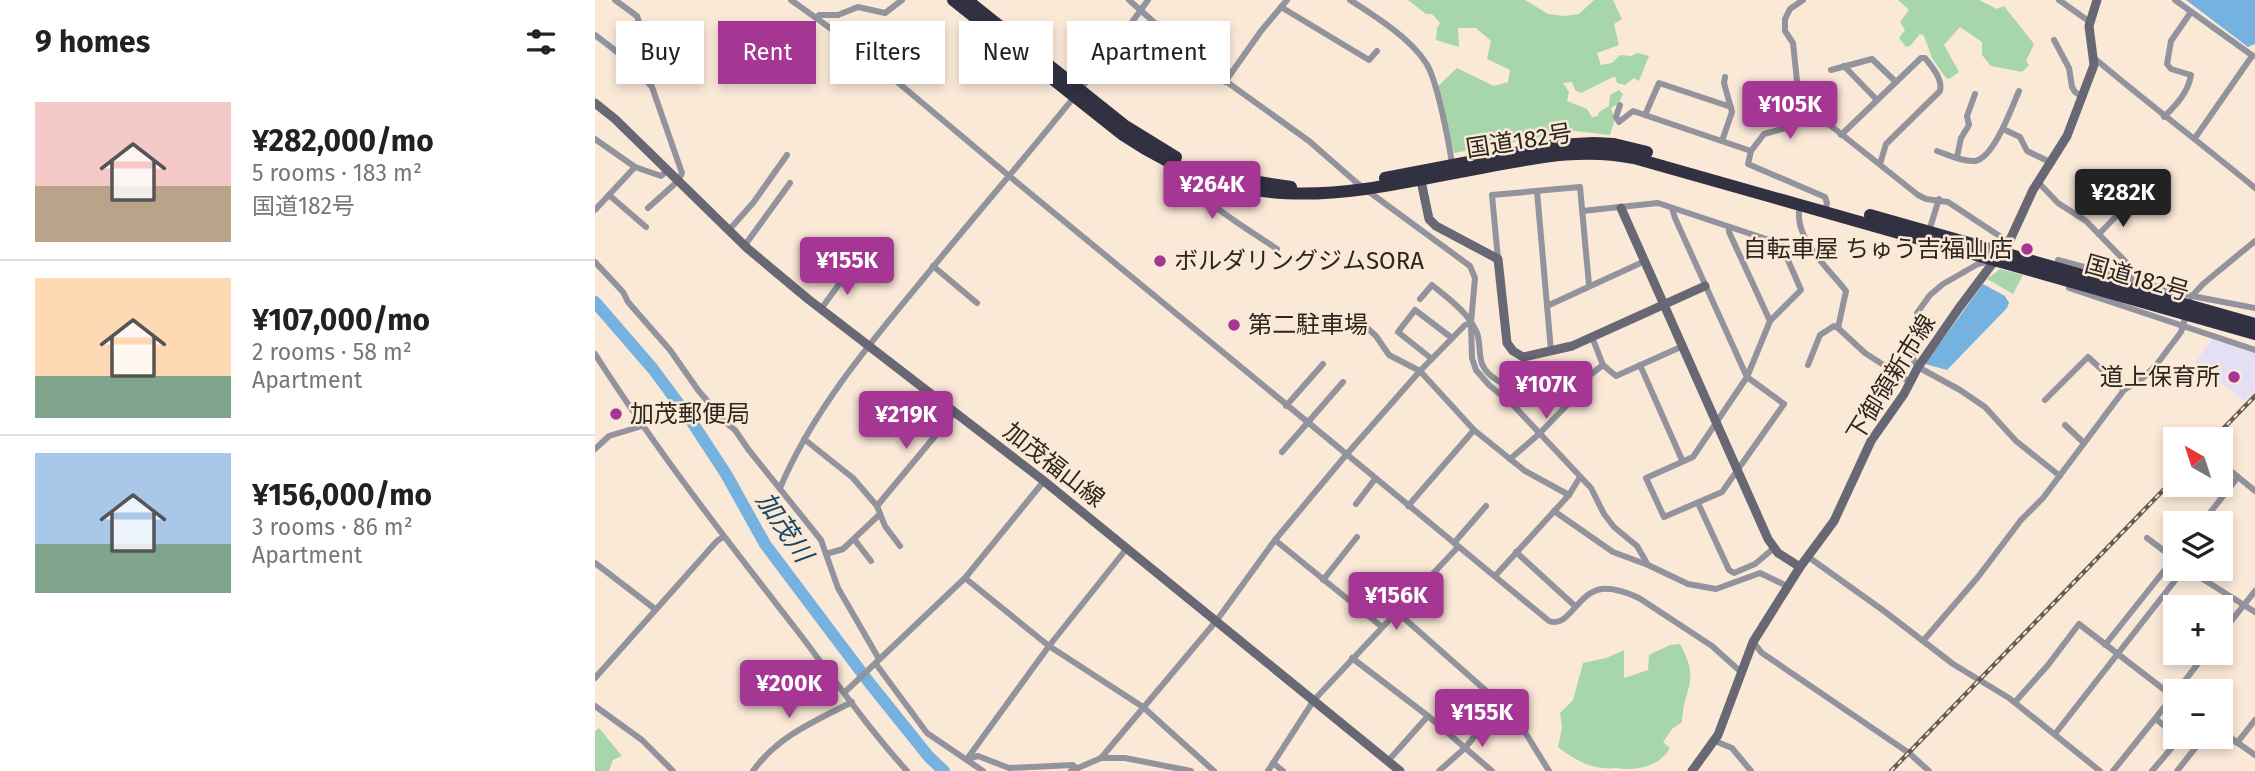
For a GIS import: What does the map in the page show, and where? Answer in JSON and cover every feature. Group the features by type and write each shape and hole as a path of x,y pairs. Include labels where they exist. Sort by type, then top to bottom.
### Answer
{"highway":[{"name":"国道182号","path":"953,0 1148,142 1201,168 1228,177 1289,187 1363,186"},
{"name":"国道182号","path":"967,0 1123,135 1180,168 1228,185 1290,195 1328,194 1556,145 1614,144 1826,207 2003,252"},
{"name":"国道182号","path":"1452,169 1556,154 1611,153 1801,205 1826,207 2003,252 2044,269 2255,334"},
{"path":"2058,260 2044,269 2069,288"},
{"name":"国道182号","path":"2044,269 2255,324"}],"main road":[{"name":"下御領新市線","path":"1692,771 1715,741 1753,642 1807,556 1834,521 1871,441 1917,367 2003,252 2038,182 2067,136 2094,65 2090,22 2097,0"},
{"name":"加茂福山線","path":"595,103 745,245 821,309 1044,481 1400,771"},
{"path":"1420,175 1429,219 1436,226 1498,259 1507,343 1523,357 1592,337 1705,286"},
{"path":"1621,208 1775,548 1800,567"}],"street":[{"path":"615,0 638,16 639,21"},
{"path":"791,0 851,43 1007,175 1549,621 1556,624 1562,622 1592,591 1609,589 1639,598 1712,646 1741,672"},
{"path":"816,18 819,15 838,15 858,7 881,13 892,9 902,0"},
{"path":"1129,0 1152,21"},
{"path":"781,488 804,439 868,345 1148,0"},
{"path":"1230,75 1287,0"},
{"path":"1350,0 1390,26 1427,64 1438,97 1452,169"},
{"path":"1803,0 1790,9 1785,19 1785,31 1793,43 1797,82 1811,110 1918,195 1948,202 2003,252 1943,284 1930,295 1917,313 1912,357 1917,367 1985,407 2016,441 2060,476"},
{"path":"2059,0 2090,22"},
{"path":"2175,0 2253,57 2195,138"},
{"path":"1281,8 1369,60 1377,51"},
{"path":"2164,117 2180,101 2190,82 2191,75 2171,69 2167,64 2171,41 2191,12"},
{"path":"595,35 616,50"},
{"path":"2054,40 2069,68 2072,87 2081,96"},
{"path":"2093,56 2164,117 2195,138 2255,188"},
{"path":"1841,135 1921,58 1925,58 1942,86 1940,91 1886,144 1880,164"},
{"path":"1831,69 1872,59 1896,82"},
{"path":"1844,66 1877,100"},
{"path":"1722,141 1732,112 1724,83 1725,77"},
{"path":"1645,115 1659,83 1731,107"},
{"path":"649,84 659,103 682,173 678,181 649,208"},
{"path":"1228,84 1309,141 1399,215 1471,266 1475,278 1471,323 1472,358 1476,370 1591,488 1604,514 1614,527 1637,546 1648,565"},
{"path":"1937,151 1957,158 1975,161 1981,159 2003,129 2019,91"},
{"path":"1957,158 1961,138 1969,125 1967,116 1975,94"},
{"path":"1620,105 1616,117 1619,122 1633,111 1751,151"},
{"path":"1811,110 1793,126 1764,134 1751,151 1748,164 1825,197 1826,207"},
{"path":"2003,129 2020,137 2027,151 2052,163"},
{"path":"595,139 635,167 661,176 668,170"},
{"path":"729,230 754,204 787,155"},
{"path":"595,210 635,167"},
{"path":"1180,168 1183,178 1215,207 1277,249"},
{"path":"2038,182 2058,203 2086,221 2131,268 2131,281"},
{"path":"745,245 790,183"},
{"path":"1498,259 1492,195 1580,187 1589,285"},
{"path":"1537,191 1551,351"},
{"path":"609,195 646,227"},
{"path":"1929,232 1939,200"},
{"path":"1582,211 1658,203 1781,244 1801,290 1770,321 1747,377 1693,457 1646,478 1664,517 1722,492 1784,404 1747,377 1672,208"},
{"path":"1801,205 1799,211 1804,237 1846,291 1838,328"},
{"path":"2099,234 2127,205"},
{"path":"1729,227 1770,321"},
{"path":"2190,299 2255,241"},
{"path":"2058,260 2190,299 2255,308"},
{"path":"1547,306 1645,261"},
{"path":"595,262 623,292 628,302 670,350 698,390 735,430 821,540 838,588 878,661 927,733 983,771"},
{"path":"933,266 977,303"},
{"path":"821,309 850,269"},
{"path":"1420,299 1432,285 1467,315 1477,334 1483,366 1498,382 1515,387 1529,396 1573,377 1587,378 1602,365"},
{"path":"2069,288 2184,322 2255,349"},
{"path":"1432,359 1398,332 1415,310 1453,338"},
{"path":"1923,641 1978,577 2021,520 2043,498 2124,390 2143,378 2157,364 2181,332 2184,322"},
{"path":"1101,758 1217,620 1275,540 1346,455 1420,371 1465,325 1471,323"},
{"path":"1364,325 1376,336 1389,355 1420,371 1474,430 1525,471 1569,495"},
{"path":"1808,365 1820,335 1834,327 1865,353 1910,382"},
{"path":"1592,337 1602,365 1616,376 1683,346"},
{"path":"2045,400 2088,357 2124,390"},
{"path":"596,358 723,537 907,771"},
{"path":"1286,406 1323,365"},
{"path":"1640,365 1682,460"},
{"path":"1282,452 1343,382"},
{"path":"1510,459 1570,402"},
{"path":"877,506 955,412"},
{"path":"2065,425 2084,443"},
{"path":"595,449 609,436 642,426"},
{"path":"1408,506 1474,430"},
{"path":"804,439 853,478 877,506 885,526 899,546"},
{"path":"2233,473 2255,491"},
{"path":"1495,576 1569,495 1580,477"},
{"path":"2211,511 2238,477"},
{"path":"1356,504 1375,479"},
{"path":"845,692 965,578 1044,481"},
{"path":"1698,503 1729,570 1734,573 1755,564 1775,548"},
{"path":"1268,771 1314,700 1397,612 1456,545 1486,506"},
{"path":"1554,511 1613,552 1688,584 1716,589 1760,573 1787,586"},
{"path":"826,554 843,549 879,515"},
{"path":"595,678 723,537"},
{"path":"1323,580 1357,537"},
{"path":"2147,538 2163,549"},
{"path":"854,539 871,561"},
{"path":"1275,540 1382,627"},
{"path":"967,759 1049,646 1127,548"},
{"path":"1516,552 1575,606"},
{"path":"1807,556 1953,664 2015,702 2100,771"},
{"path":"595,563 655,610"},
{"path":"2105,645 2163,573"},
{"path":"965,578 1049,646 1143,707 1214,771"},
{"path":"2055,734 2176,581"},
{"path":"2206,581 2255,612"},
{"path":"2233,618 2255,591"},
{"path":"1397,612 1518,721 1549,771"},
{"path":"2015,702 2079,624 2117,655 2163,687"},
{"path":"1753,642 1762,653 1909,753 1929,771"},
{"path":"1352,658 1428,716 1492,771"},
{"path":"753,771 769,750 787,736 852,702"},
{"path":"1439,771 1465,748 1501,704"},
{"path":"595,706 642,740 673,771"},
{"path":"2113,771 2163,710"},
{"path":"1388,761 1428,716"},
{"path":"2156,719 2163,725"},
{"path":"2237,743 2255,720"},
{"path":"2233,740 2255,755"},
{"path":"1715,741 1732,748 1751,771"},
{"path":"2152,771 2171,749"},
{"path":"2177,771 2194,749"},
{"path":"967,759 978,757 1009,768 1073,765 1074,769 1101,758 1125,758 1191,771"},
{"path":"1273,763 1283,771"}],"shaded area":[{"name":"道上保育所","path":"2212,339 2255,353 2255,391 2245,401 2195,363"}],"green space":[{"path":"1408,0 1525,0 1548,14 1565,16 1579,14 1594,0 1613,0 1622,19 1614,24 1619,45 1597,53 1601,65 1612,63 1620,55 1631,56 1638,53 1649,56 1639,81 1634,78 1625,85 1617,83 1615,76 1581,93 1575,90 1572,82 1563,83 1569,92 1567,101 1587,109 1592,117 1598,116 1599,112 1609,106 1610,95 1619,90 1623,94 1619,103 1611,108 1615,119 1610,135 1575,131 1454,153 1435,89 1457,68 1494,86 1508,82 1510,70 1487,59 1491,41 1476,28 1458,28 1459,47 1436,40 1440,23 1432,14 1426,14"},
{"path":"1898,0 1979,0 1997,9 2004,6 2034,44 2026,61 2029,65 2022,72 1991,66 1982,55 1982,42 1960,27 1944,45 1959,72 1949,79 1946,78 1932,58 1924,36 1920,34 1906,47 1899,38 1905,30 1900,22 1909,10"},
{"path":"2000,269 2023,275 2013,294 1987,279"},
{"path":"1680,644 1689,667 1690,683 1682,722 1672,729 1663,742 1670,748 1660,760 1639,768 1600,768 1578,760 1558,747 1562,727 1560,713 1573,700 1583,663 1606,658 1624,650 1624,678 1648,670 1649,655 1670,645"},
{"path":"599,728 622,756 613,760 609,771 595,771 595,731"}],"water":[{"path":"2186,0 2255,0 2255,44 2248,47"},
{"path":"1983,284 2005,296 2009,303 2007,308 1947,370 1925,364"}],"waterway":[{"name":"加茂川","path":"595,302 653,369 690,419 726,474 765,544 868,681 929,757 944,771"}],"railway":[{"path":"2225,427 2255,396"},
{"path":"1891,771 2163,490"}],"place":[{"name":"自転車屋 ちゅう吉福山店","path":"2027,249"},
{"name":"ボルダリングジムSORA","path":"1160,261"},
{"name":"第二駐車場","path":"1234,325"},
{"name":"道上保育所","path":"2234,377"},
{"name":"加茂郵便局","path":"616,414"}]}
